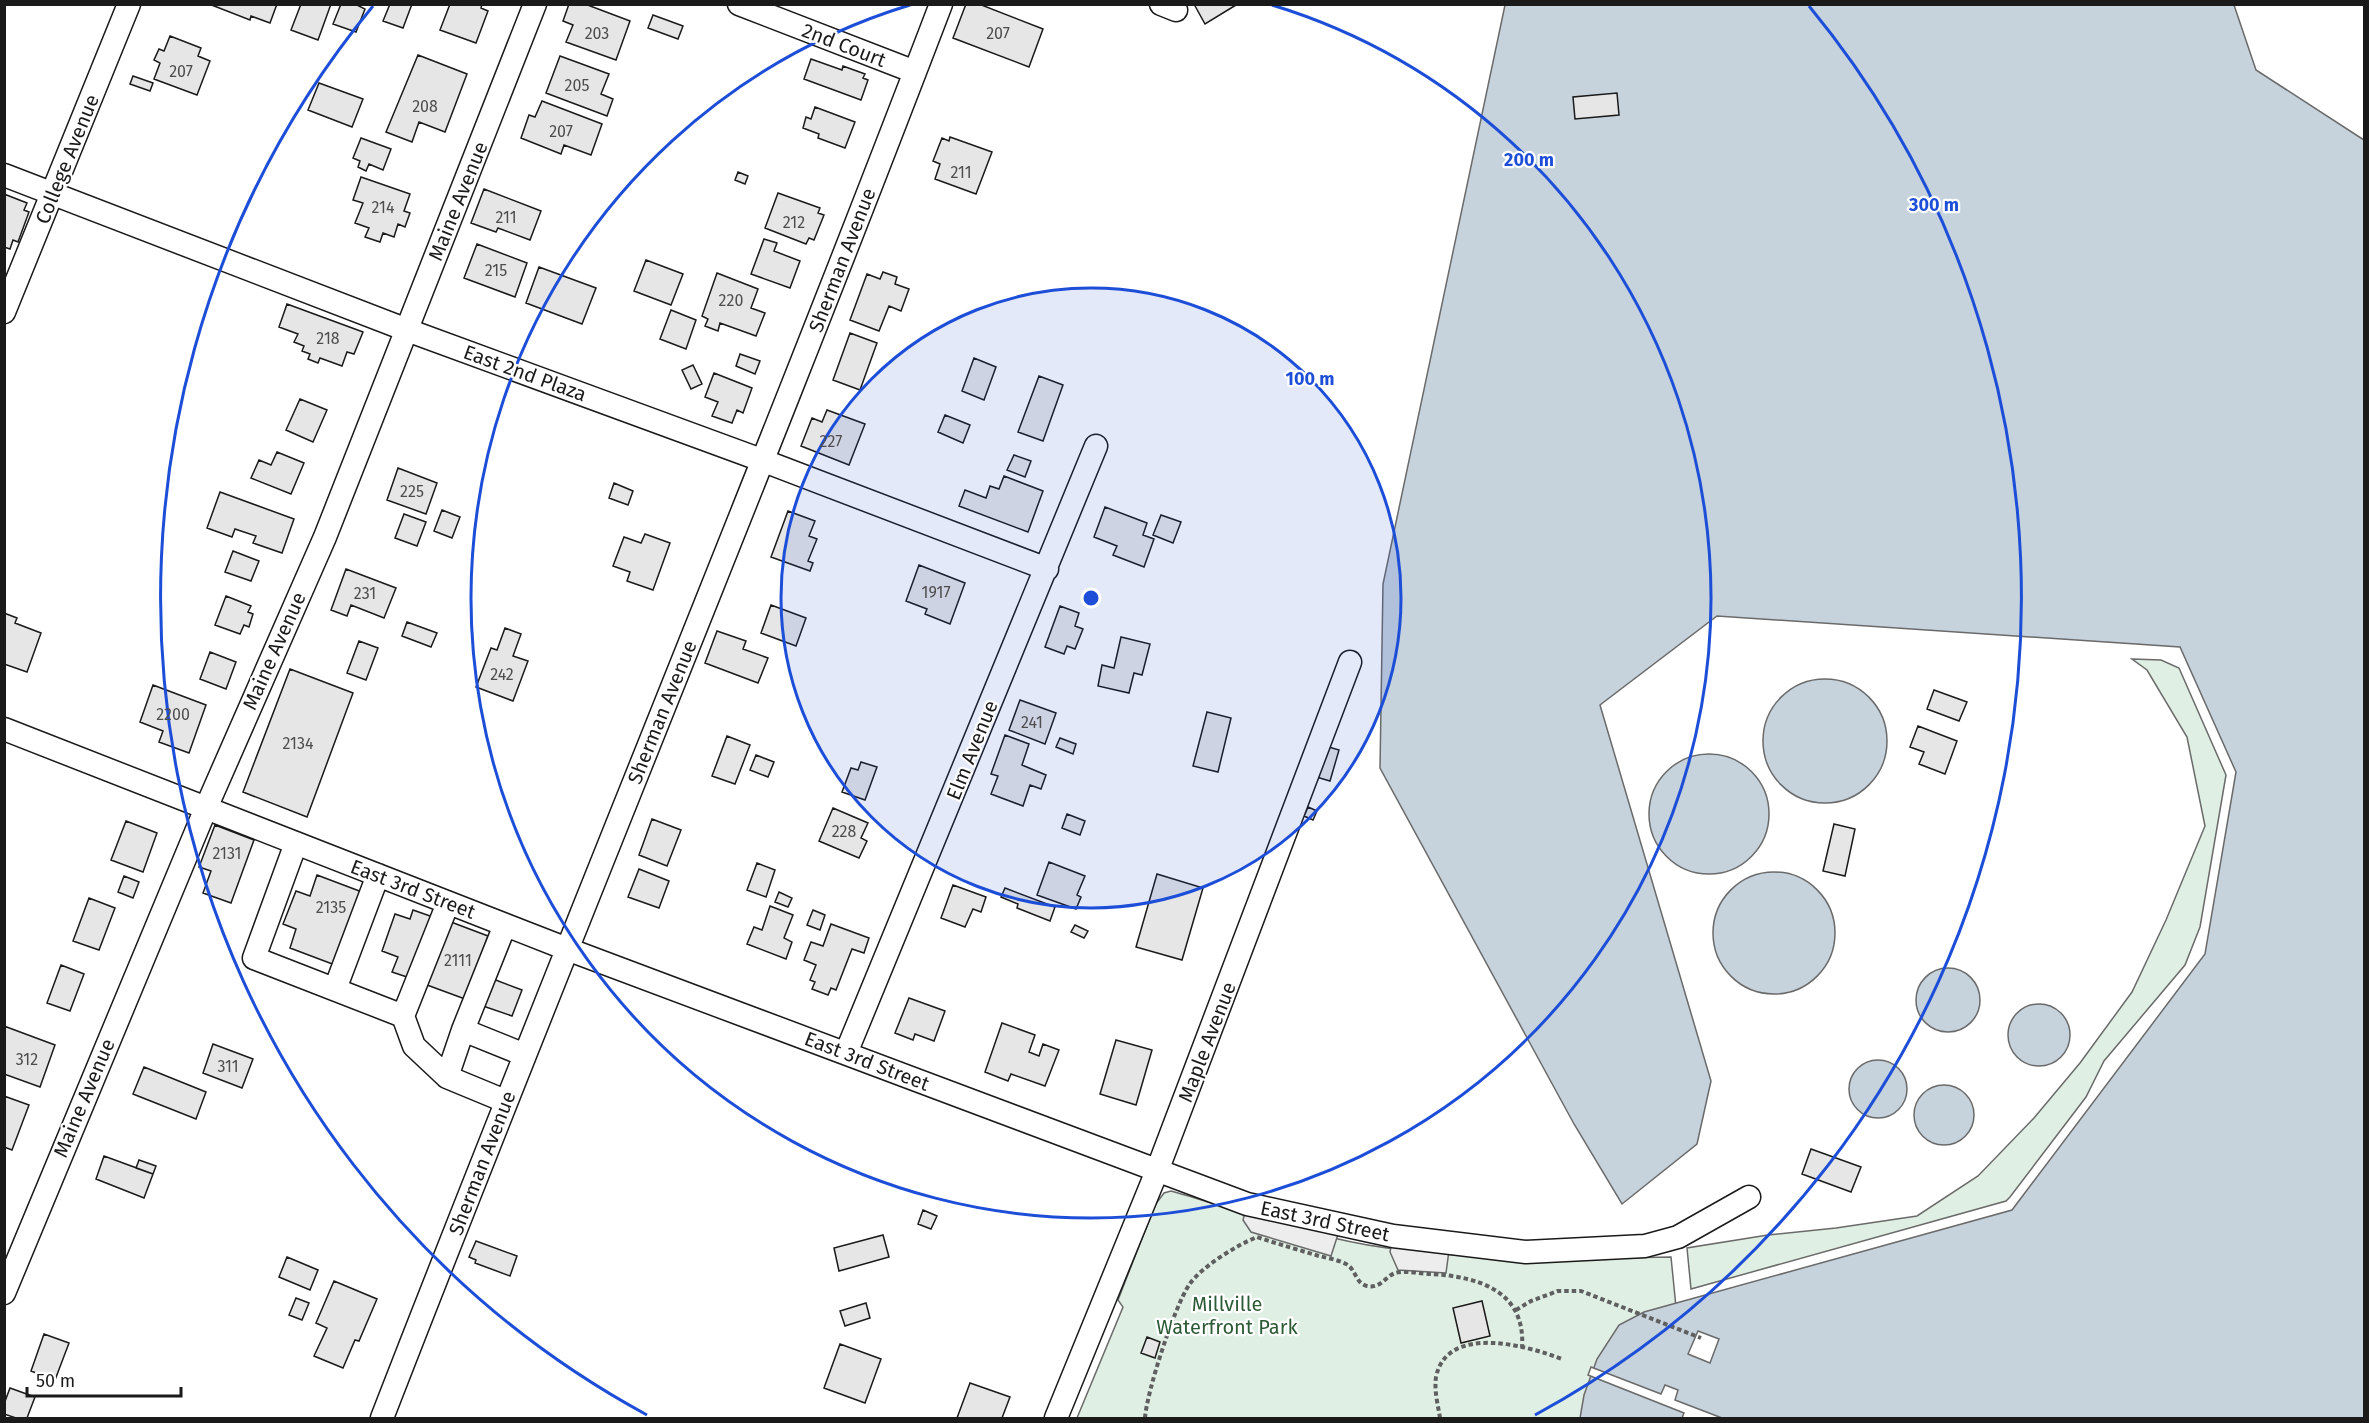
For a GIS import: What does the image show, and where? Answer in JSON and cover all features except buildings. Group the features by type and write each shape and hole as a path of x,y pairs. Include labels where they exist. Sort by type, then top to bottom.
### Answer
{"street":[{"name":"College Avenue","path":"4,312 129,4"},
{"name":"Maine Avenue","path":"4,1293 206,808 325,537 535,4"},
{"name":"2nd Court","path":"739,4 915,72"},
{"name":"Sherman Avenue","path":"382,1419 505,1101 764,461 941,4"},
{"name":"East 2nd Plaza","path":"4,175 53,196 406,330 764,461 1047,569"},
{"name":"Elm Avenue","path":"846,1053 1096,446"},
{"name":"Maple Avenue","path":"1056,1419 1157,1171 1350,662"},
{"name":"East 3rd Street","path":"4,729 567,949 1248,1204 1393,1236 1526,1252 1645,1246 1678,1237 1749,1197"},
{"path":"296,843 254,958 404,1016"},
{"path":"335,989 378,875"},
{"path":"448,903 404,1016 414,1046 447,1077 505,1101"},
{"path":"447,1077 463,1030 505,925"},
{"path":"463,1030 525,1055"}],"path":[{"path":"1145,1419 1157,1369 1189,1286 1200,1273 1245,1242 1257,1237 1346,1264 1360,1284 1370,1287 1379,1286 1394,1274 1407,1273 1455,1276 1482,1282 1494,1288 1516,1310 1523,1333 1522,1348"},
{"path":"1516,1310 1531,1301 1558,1291 1581,1291 1701,1338"},
{"path":"1440,1419 1435,1396 1436,1377 1452,1353 1462,1345 1476,1342 1522,1348 1543,1351 1562,1359"}],"green space":[{"path":"2132,659 2161,660 2179,668 2226,775 2200,927 2185,965 2104,1061 2086,1097 2006,1201 1691,1289 1687,1248 1917,1216 1978,1176 2034,1118 2080,1063 2132,992 2166,920 2205,826 2187,737 2147,670"},
{"name":"Millville Waterfront Park","path":"1171,1191 1305,1231 1387,1248 1493,1257 1671,1257 1676,1307 1903,1418 1077,1418 1123,1307 1118,1300 1155,1205 1164,1193"}],"shaded area":[{"path":"1505,5 2234,5 2256,70 2364,140 2364,1418 1580,1418 1584,1395 1597,1359 1619,1325 1644,1312 2012,1210 2205,954 2236,772 2180,647 1717,616 1600,705 1711,1081 1697,1144 1622,1204 1574,1124 1380,768 1383,584"},
{"path":"1825,679 1849,684 1860,689 1869,697 1877,706 1882,717 1887,741 1882,765 1877,776 1869,785 1860,793 1849,798 1825,803 1801,798 1790,793 1781,785 1773,776 1768,765 1763,741 1768,717 1773,706 1781,697 1790,689 1801,684"},
{"path":"1709,754 1732,759 1751,772 1764,791 1769,814 1764,837 1751,856 1732,869 1709,874 1686,869 1667,856 1654,837 1649,814 1654,791 1667,772 1686,759"},
{"path":"1774,872 1797,877 1808,882 1817,890 1825,899 1830,910 1835,933 1830,956 1825,967 1817,976 1808,984 1797,989 1774,994 1751,989 1740,984 1731,976 1723,967 1718,956 1713,933 1718,910 1723,899 1731,890 1740,882 1751,877"},
{"path":"1942,968 1954,968 1971,977 1978,988 1980,1000 1978,1012 1971,1023 1954,1032 1942,1032 1930,1027 1921,1018 1916,1006 1916,994 1921,982 1930,973"},
{"path":"2039,1004 2061,1013 2070,1035 2061,1057 2039,1066 2017,1057 2008,1035 2017,1013"},
{"path":"1878,1060 1894,1065 1902,1073 1907,1089 1902,1105 1894,1113 1878,1118 1862,1113 1854,1105 1849,1089 1854,1073 1862,1065"},
{"path":"1944,1085 1965,1094 1974,1115 1965,1136 1944,1145 1923,1136 1914,1115 1923,1094"},
{"path":"1247,1204 1341,1225 1331,1256 1251,1232 1243,1220"},
{"path":"1393,1236 1450,1243 1446,1273 1398,1270 1390,1252"}],"pier":[{"path":"1698,1331 1719,1339 1710,1363 1688,1354"},
{"path":"1591,1367 1661,1394 1665,1385 1678,1390 1675,1400 1722,1418 1682,1418 1684,1413 1588,1375"}]}
